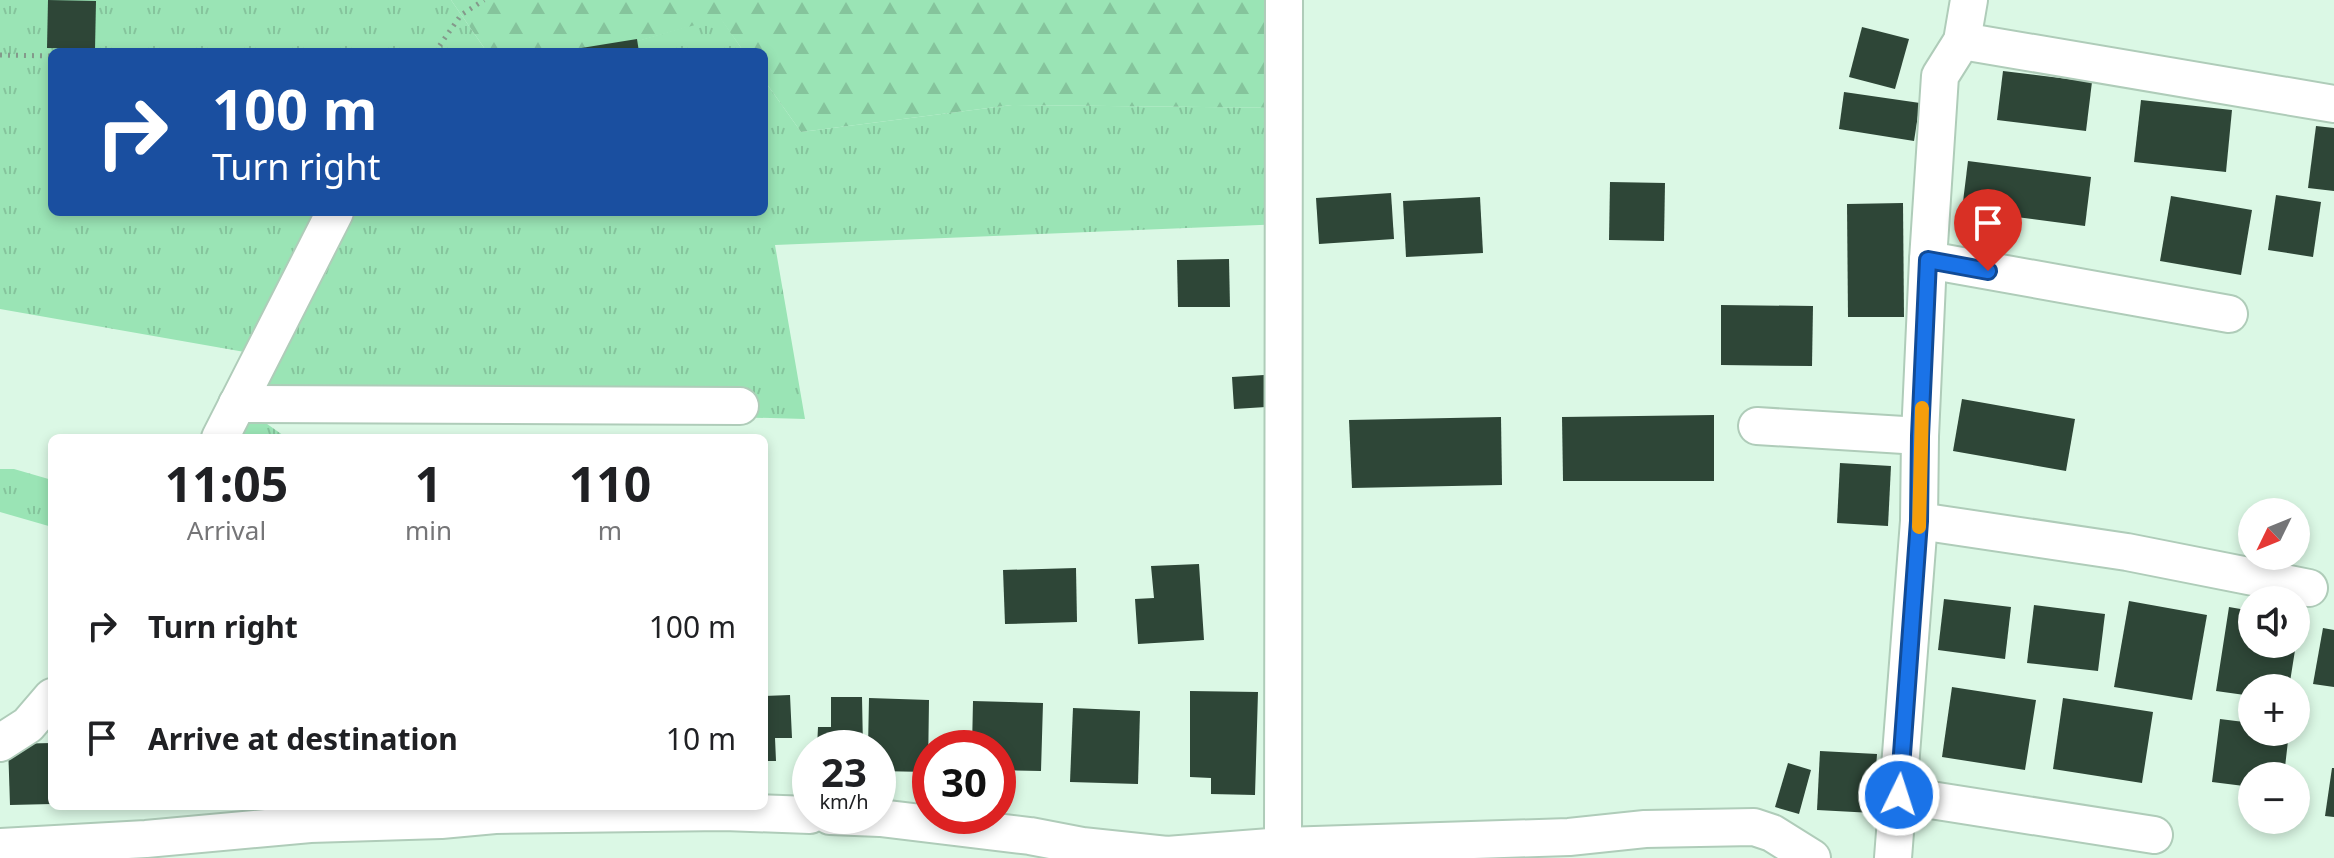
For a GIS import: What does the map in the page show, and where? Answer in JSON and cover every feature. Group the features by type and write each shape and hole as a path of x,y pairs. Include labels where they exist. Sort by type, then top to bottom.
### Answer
{"street":[{"path":"1283,846 1284,0"},
{"path":"1893,858 1919,521 1928,260 1940,76 1962,41 1969,0"},
{"path":"1962,41 2334,104"},
{"path":"222,434 333,216"},
{"path":"1928,260 2229,314"},
{"path":"237,404 740,406"},
{"path":"1757,426 1920,436"},
{"path":"1919,521 2127,552 2299,586"},
{"path":"0,743 28,725 48,702"},
{"path":"1899,795 2154,835"},
{"path":"20,850 310,824 495,815 724,812 792,814"},
{"path":"896,820 1167,855 1283,846 1569,837 1645,829 1754,827 1772,833 1812,858"}],"path":[{"path":"438,48 461,15 484,0"},
{"path":"0,55 48,56"}],"green space":[{"path":"0,0 451,0 484,48 48,48 48,216 768,216 768,86 801,132 1012,105 1284,108 1284,224 775,245 805,419 239,404 281,434 222,434 261,355 0,309"},
{"path":"451,0 1284,0 1284,108 1012,105 801,132 768,86 768,48 741,48 720,18 613,48 484,48"},
{"path":"720,17 741,48 613,48"},
{"path":"0,469 14,469 48,479 48,526 0,512"}],"building":[{"path":"48,0 96,1 95,48 47,48"},
{"path":"1862,27 1909,39 1895,89 1849,77"},
{"path":"637,39 638,48 581,48"},
{"path":"2003,71 2092,82 2086,131 1997,120"},
{"path":"1844,92 1920,103 1914,141 1839,129"},
{"path":"2141,100 2232,110 2226,172 2134,162"},
{"path":"2316,126 2334,128 2334,191 2308,188"},
{"path":"1968,161 2091,177 2085,226 1962,210"},
{"path":"1610,182 1665,183 1664,241 1609,240"},
{"path":"1391,193 1394,239 1319,244 1316,198"},
{"path":"2276,195 2321,202 2313,257 2268,250"},
{"path":"2171,196 2252,210 2241,275 2160,261"},
{"path":"1480,197 1483,253 1406,257 1403,201"},
{"path":"1903,203 1904,317 1848,317 1847,204"},
{"path":"1229,259 1230,307 1178,307 1177,260"},
{"path":"1721,305 1813,306 1812,366 1721,365"},
{"path":"1264,375 1266,407 1234,409 1232,377"},
{"path":"1962,399 2075,419 2066,471 1953,451"},
{"path":"1714,415 1714,481 1563,481 1562,417"},
{"path":"1501,417 1502,485 1352,488 1349,420"},
{"path":"1840,463 1891,466 1888,526 1837,523"},
{"path":"1199,564 1204,640 1138,644 1135,599 1154,598 1151,566"},
{"path":"1076,568 1077,622 1005,624 1003,570"},
{"path":"1944,599 2011,607 2005,659 1938,650"},
{"path":"2129,601 2207,615 2192,700 2114,687"},
{"path":"2034,605 2105,614 2098,671 2027,663"},
{"path":"2229,607 2238,609 2238,658 2294,658 2291,674 2238,674 2238,694 2216,691"},
{"path":"2323,628 2334,630 2334,687 2313,684"},
{"path":"1952,687 2036,700 2025,770 1942,757"},
{"path":"1190,691 1258,692 1255,795 1211,794 1211,778 1190,777"},
{"path":"790,695 792,738 775,738 776,761 768,761 768,696"},
{"path":"831,697 862,697 863,730 818,730 818,727 831,727"},
{"path":"869,698 929,700 929,730 912,730 912,772 896,771 896,730 868,730"},
{"path":"2063,698 2153,712 2142,783 2053,769"},
{"path":"973,701 1043,703 1041,771 1016,770 1016,730 972,730"},
{"path":"1073,708 1140,711 1138,784 1070,782"},
{"path":"2220,719 2238,721 2238,746 2287,746 2286,762 2238,762 2238,785 2212,782"},
{"path":"48,743 48,804 10,805 8,744"},
{"path":"1820,751 1877,754 1873,813 1817,810"},
{"path":"1788,763 1811,770 1799,814 1775,807"},
{"path":"2334,768 2334,817 2325,816"}],"slow traffic":[{"path":"1919,527 1922,408"}],"route":[{"path":"1899,795 1919,521 1928,260 1988,271"}]}
